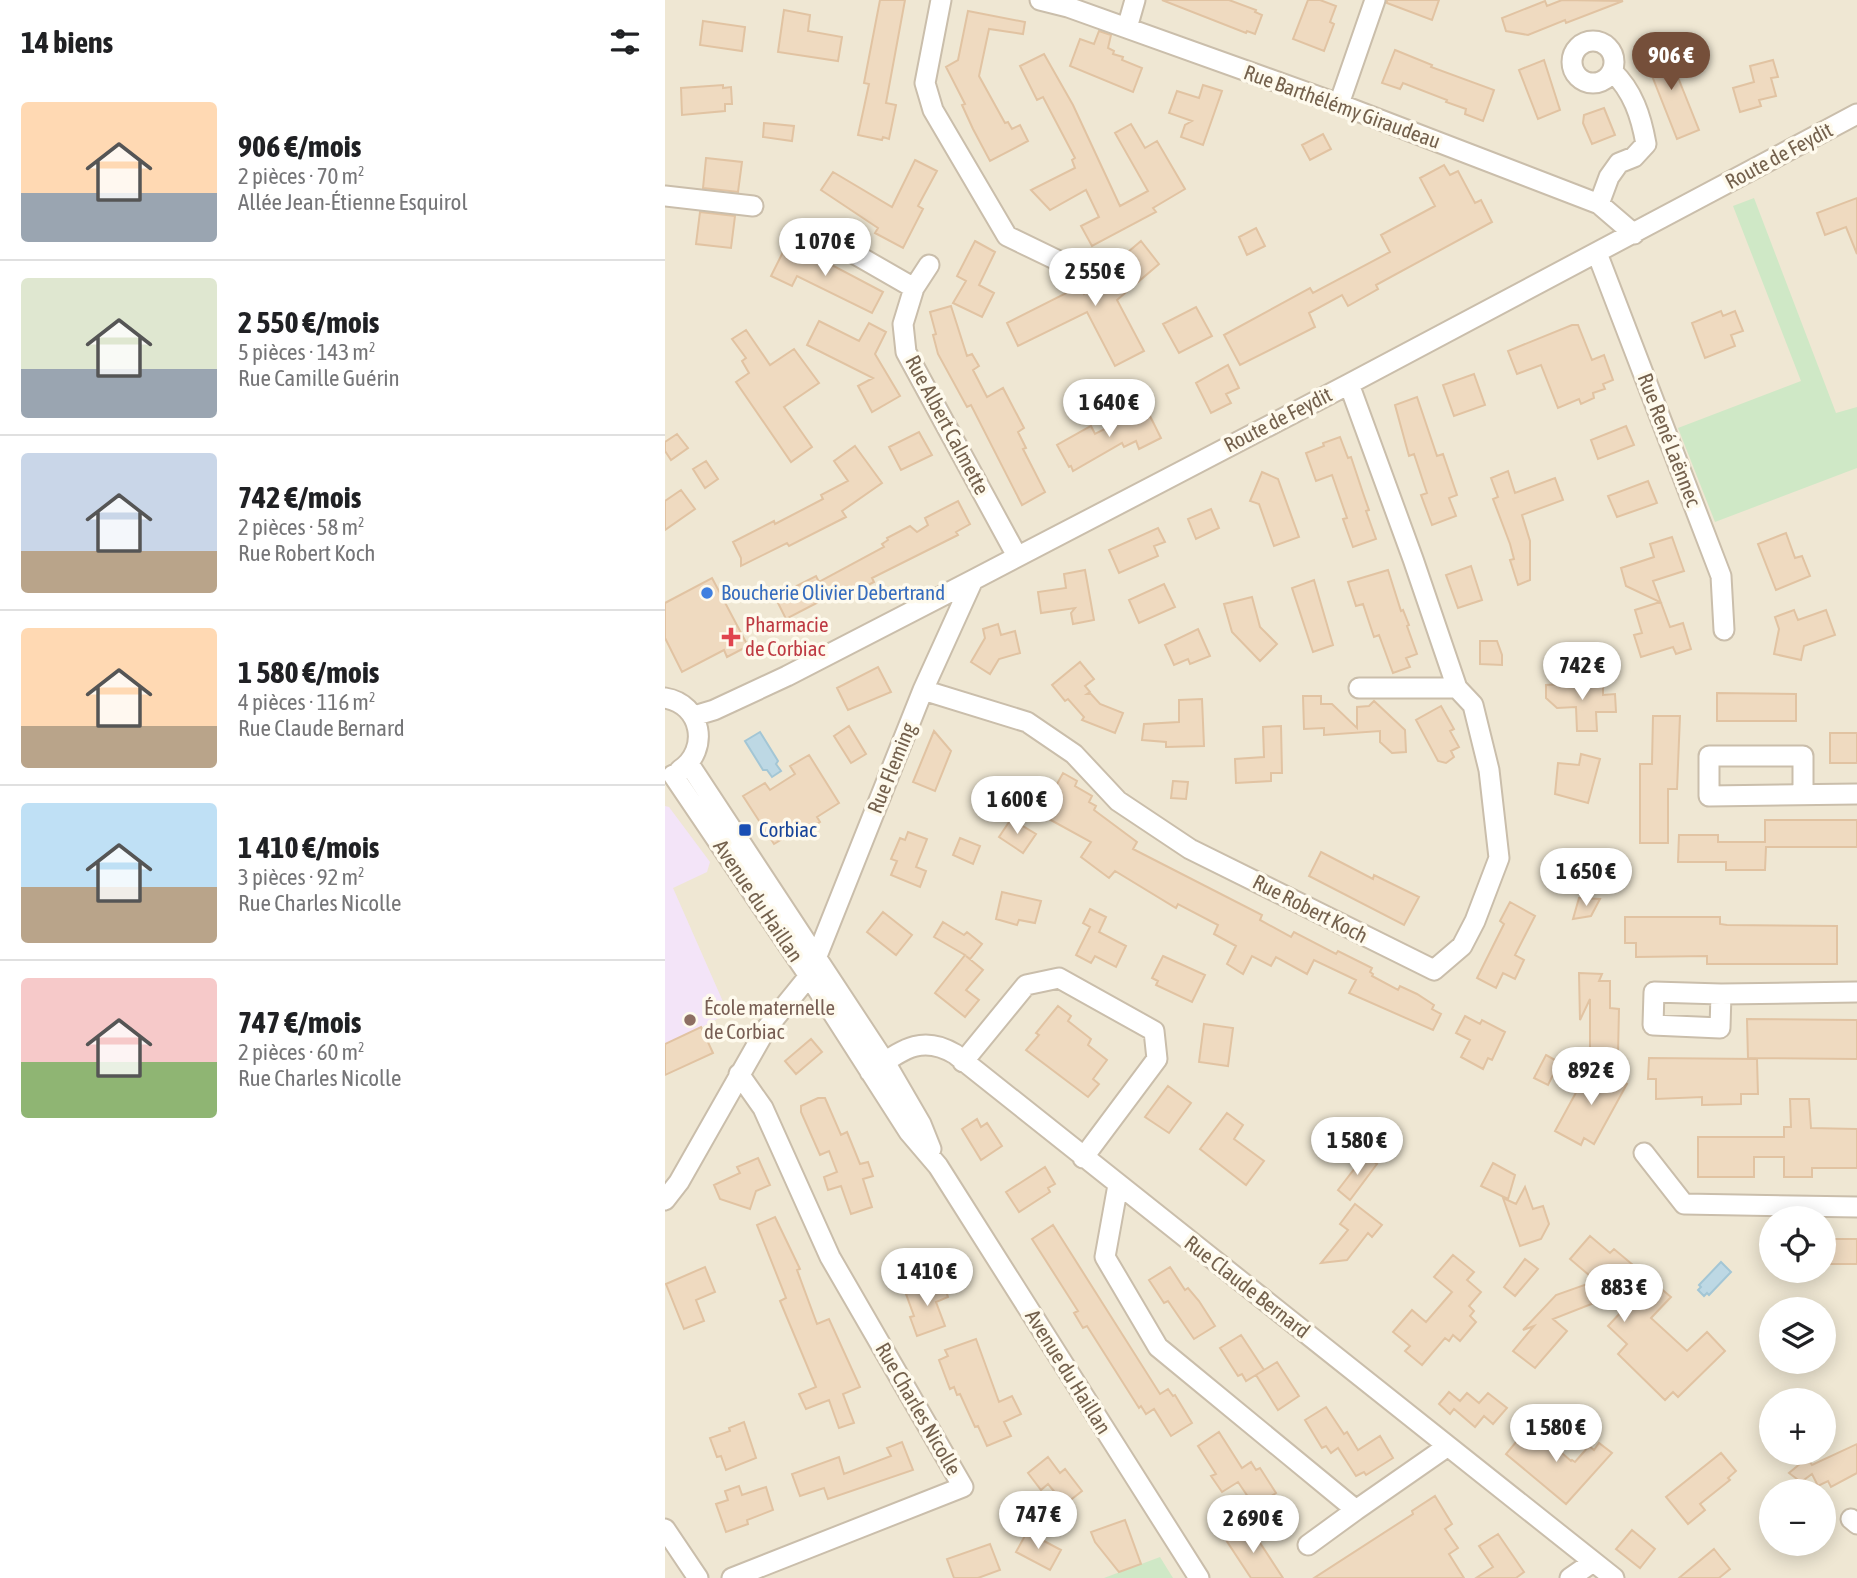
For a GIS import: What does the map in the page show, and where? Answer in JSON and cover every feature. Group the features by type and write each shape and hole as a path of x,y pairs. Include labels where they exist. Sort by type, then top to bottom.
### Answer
{"street":[{"path":"941,0 925,83 933,110 1007,236 1063,263"},
{"name":"Rue Barthélémy Giraudeau","path":"1040,0 1068,7 1339,104 1599,204 1634,234"},
{"path":"1127,29 1135,0"},
{"path":"1339,104 1375,0"},
{"path":"1599,204 1609,177 1619,163 1634,157 1646,144 1643,125 1627,86 1612,71"},
{"name":"Route de Feydit","path":"694,716 714,710 787,676 973,580 1634,234 1857,114"},
{"path":"665,196 753,206"},
{"path":"834,242 914,288"},
{"name":"Rue René Laënnec","path":"1597,253 1721,576 1724,630"},
{"name":"Rue Albert Calmette","path":"929,265 914,288 903,324 906,352 1017,556"},
{"name":"Rue Robert Koch","path":"923,690 1027,722 1074,754 1118,801 1190,849 1434,970 1462,946 1475,921 1499,858 1489,770 1473,705 1457,688 1349,384"},
{"name":"Rue Fleming","path":"813,967 923,690 973,580"},
{"path":"1359,688 1457,688"},
{"path":"665,698 684,705 694,716 699,732 698,749 676,772"},
{"path":"1803,794 1803,756 1709,755 1709,796 1857,794"},
{"name":"Avenue du Haillan","path":"676,772 813,967 877,1067 909,1132 938,1166 1199,1578"},
{"path":"665,1200 679,1182 766,1029 813,967"},
{"path":"963,1062 1026,985 1059,978 1154,1031 1157,1059 1083,1158"},
{"path":"1721,994 1857,992"},
{"name":"Rue Claude Bernard","path":"877,1067 907,1048 926,1044 946,1049 1614,1578"},
{"name":"Rue Charles Nicolle","path":"732,1578 963,1487 830,1257 763,1108 739,1074"},
{"path":"1644,1153 1684,1205 1857,1207"},
{"path":"1118,1185 1105,1257 1158,1348 1356,1510"},
{"path":"1308,1545 1447,1446"},
{"path":"665,1529 698,1578"},
{"path":"1570,1578 1593,1562"}],"shaded area":[{"path":"665,0 1857,0 1857,1578 665,1578"},
{"path":"665,806 669,807 710,862 707,872 673,888 728,1013 702,1027 713,1053 665,1075"}],"green space":[{"path":"1754,198 1836,413 1857,407 1857,468 1715,522 1678,428 1801,381 1733,206"},
{"path":"1160,1557 1173,1578 1104,1578"}],"water":[{"path":"760,732 781,771 772,777 767,770 763,770 745,741"},
{"path":"1721,1262 1731,1272 1709,1295 1707,1293 1704,1296 1698,1290 1701,1287 1699,1285"}],"building":[{"path":"880,0 905,0 886,103 896,105 889,139 883,137 882,140 858,135 869,84 864,83"},
{"path":"1162,0 1229,0 1262,15 1255,34 1246,33"},
{"path":"1308,0 1320,0 1336,6 1330,22 1334,24 1324,51 1293,39"},
{"path":"1387,0 1439,0 1432,20 1387,3"},
{"path":"1562,0 1623,1 1528,35 1506,31 1502,18 1545,1 1547,6"},
{"path":"784,10 810,15 808,31 842,37 838,61 778,52"},
{"path":"968,11 1025,22 1023,34 989,29 979,76 1005,123 1008,122 1012,129 1020,125 1028,141 990,161 946,67 958,60"},
{"path":"703,21 745,27 742,51 700,45"},
{"path":"1099,31 1111,35 1108,48 1114,51 1113,54 1142,68 1133,92 1070,66 1080,39 1094,44"},
{"path":"1665,45 1699,130 1677,139 1643,53"},
{"path":"1395,50 1432,65 1431,67 1494,90 1483,121 1465,114 1466,109 1403,83 1400,89 1382,83"},
{"path":"1044,54 1073,105 1120,206 1148,191 1115,133 1131,124 1145,148 1157,141 1185,189 1153,208 1156,212 1092,246 1081,226 1099,217 1086,190 1050,210 1031,190 1075,168 1072,160 1075,158 1043,97 1037,100 1020,66"},
{"path":"1544,60 1560,110 1538,119 1519,70"},
{"path":"1773,60 1778,77 1771,78 1776,96 1759,100 1761,106 1740,112 1733,88 1754,82 1750,66"},
{"path":"723,85 723,88 731,87 732,104 725,104 725,111 682,115 681,88"},
{"path":"1203,85 1222,91 1203,145 1181,137 1185,125 1192,121 1169,113 1177,91 1199,98"},
{"path":"1604,108 1615,135 1592,144 1583,123 1584,115"},
{"path":"764,123 794,126 792,141 763,137"},
{"path":"1323,134 1331,149 1310,160 1302,145"},
{"path":"706,158 742,162 738,192 703,188"},
{"path":"915,160 937,171 918,206 923,209 903,248 875,233 878,228 821,190 833,172 892,207"},
{"path":"1444,165 1450,175 1458,171 1475,203 1481,200 1492,222 1376,285 1378,289 1348,306 1342,295 1309,313 1315,327 1240,365 1224,335 1310,288 1313,293 1390,252 1381,235 1435,206 1420,178"},
{"path":"1857,198 1857,254 1846,227 1825,235 1817,213"},
{"path":"700,212 735,216 731,248 696,244"},
{"path":"1256,228 1265,246 1247,255 1239,237"},
{"path":"975,241 995,252 979,285 994,293 982,317 953,303 966,281 957,276"},
{"path":"1141,241 1159,264 1117,300 1144,351 1115,366 1087,312 1018,346 1007,323 1080,286 1084,294"},
{"path":"788,242 883,292 872,313 797,276 792,286 771,276"},
{"path":"951,306 967,356 972,354 979,366 973,370 987,397 1003,388 1024,428 1018,432 1026,448 1023,449 1045,492 1022,505 971,405 967,407 938,354 930,312"},
{"path":"1196,307 1212,336 1179,353 1163,324"},
{"path":"1721,311 1723,316 1735,311 1743,331 1731,335 1735,346 1705,358 1692,323"},
{"path":"819,321 859,341 869,323 886,332 875,354 900,396 872,412 858,386 873,378 807,345"},
{"path":"1578,325 1592,360 1604,355 1613,380 1603,384 1605,389 1593,393 1594,398 1581,404 1579,399 1558,408 1541,365 1517,374 1508,351"},
{"path":"746,330 770,365 794,349 819,383 784,407 812,447 791,462 736,382 749,373 742,361 746,358 732,339"},
{"path":"1228,365 1239,388 1226,394 1231,403 1211,413 1196,383"},
{"path":"1474,374 1485,405 1454,416 1443,385"},
{"path":"1417,397 1437,456 1443,454 1457,495 1449,498 1456,516 1432,525 1421,495 1427,493 1414,454 1409,456 1395,405"},
{"path":"1146,408 1161,438 1139,449 1136,441 1124,447 1122,443 1073,471 1071,466 1069,467 1057,445 1091,426 1095,434"},
{"path":"1626,426 1634,445 1598,459 1591,440"},
{"path":"919,432 932,455 901,470 889,447"},
{"path":"677,434 688,448 671,460 665,451 665,442"},
{"path":"1340,437 1348,458 1351,457 1376,539 1353,547 1343,519 1347,518 1332,475 1316,481 1306,453"},
{"path":"855,446 882,483 842,511 846,517 789,546 787,543 741,566 741,558 733,542 823,499 821,495 848,481 834,461"},
{"path":"706,461 718,479 705,488 693,469"},
{"path":"1508,471 1515,493 1555,478 1563,500 1522,515 1530,541 1530,580 1518,585 1510,560 1514,559 1510,544 1493,499 1498,497 1491,478"},
{"path":"1262,472 1278,479 1299,537 1274,546 1259,504 1250,501"},
{"path":"1648,481 1657,503 1617,517 1608,496"},
{"path":"681,490 695,509 665,530 665,501"},
{"path":"958,501 970,524 956,532 958,535 872,578 874,582 837,601 834,594 786,619 775,597 816,576 819,582 884,547 882,544 887,538 910,526 917,532 928,525 925,518"},
{"path":"1211,509 1219,528 1196,539 1188,519"},
{"path":"1158,528 1165,542 1154,546 1158,556 1119,573 1109,550"},
{"path":"1786,533 1795,558 1802,556 1810,576 1776,590 1758,544"},
{"path":"1672,537 1684,571 1653,581 1670,627 1683,623 1691,649 1676,654 1673,647 1641,657 1634,635 1642,633 1635,610 1660,602 1626,586 1621,568 1654,557 1650,544"},
{"path":"1471,566 1482,600 1458,608 1446,575"},
{"path":"1085,570 1094,620 1073,624 1071,613 1075,608 1041,613 1038,592 1066,588 1064,574"},
{"path":"1388,570 1417,654 1406,658 1410,667 1393,673 1379,635 1374,637 1363,604 1356,606 1348,582"},
{"path":"712,578 748,646 727,657 724,650 682,672 665,638 665,603"},
{"path":"1314,580 1333,645 1313,652 1292,588"},
{"path":"1164,584 1175,607 1139,623 1129,600"},
{"path":"1252,597 1260,627 1277,644 1260,661 1232,632 1224,604"},
{"path":"1794,610 1798,620 1826,610 1835,635 1804,646 1801,660 1774,654 1779,629 1775,617"},
{"path":"998,624 1001,635 1015,631 1020,653 999,659 990,674 971,662 985,638 983,629"},
{"path":"1198,629 1210,656 1190,664 1188,659 1174,665 1165,645"},
{"path":"1480,641 1497,641 1502,665 1480,664"},
{"path":"1080,662 1094,679 1085,686 1090,692 1087,694 1091,694 1100,704 1123,713 1115,733 1082,720 1084,717 1068,699 1065,701 1052,685"},
{"path":"878,667 891,692 848,710 837,688"},
{"path":"1603,682 1603,695 1615,694 1616,712 1596,712 1597,731 1577,731 1576,707 1557,708 1546,698 1546,685"},
{"path":"1717,693 1796,694 1796,721 1717,721"},
{"path":"1303,696 1321,696 1321,704 1332,704 1357,728 1357,707 1369,706 1374,701 1405,730 1406,752 1392,753 1380,742 1380,731 1324,735 1324,728 1304,729"},
{"path":"1202,699 1204,746 1166,747 1166,742 1142,740 1144,724 1179,722 1179,700"},
{"path":"1441,706 1454,729 1450,731 1459,747 1451,751 1454,757 1446,763 1438,761 1416,720"},
{"path":"1653,716 1680,716 1677,789 1668,789 1668,843 1640,843 1640,764 1652,764"},
{"path":"849,726 866,754 851,763 834,736"},
{"path":"1281,726 1282,773 1271,773 1271,781 1236,783 1235,759 1264,757 1263,727"},
{"path":"934,731 951,751 935,791 913,782"},
{"path":"1830,733 1857,733 1857,763 1830,763"},
{"path":"1581,754 1600,759 1588,803 1555,794 1558,763 1579,765"},
{"path":"809,755 839,803 817,817 820,822 802,834 799,829 774,844 743,796 765,783 770,790 795,774 790,766"},
{"path":"1063,773 1077,781 1075,786 1092,796 1089,802 1096,806 1094,810 1137,842 1133,849 1262,915 1260,920 1291,937 1294,932 1336,954 1338,951 1372,968 1372,976 1398,990 1400,986 1417,994 1434,1005 1432,1009 1441,1014 1433,1030 1349,993 1356,980 1314,960 1307,974 1276,957 1271,966 1252,956 1243,974 1227,964 1236,946 1214,934 1218,925 1178,904 1176,908 1115,871 1109,878 1081,857 1091,842 1049,819 1061,798 1052,793"},
{"path":"1173,781 1188,782 1186,799 1171,798"},
{"path":"1011,819 1036,834 1023,853 999,837"},
{"path":"1765,820 1857,820 1857,847 1766,847 1765,870 1726,870 1726,862 1678,862 1679,835 1718,835 1718,842 1765,842"},
{"path":"908,832 927,839 916,867 926,871 920,887 891,875 897,861 891,859 900,838 905,840"},
{"path":"960,838 980,846 973,864 953,855"},
{"path":"1321,852 1373,879 1374,875 1419,897 1404,925 1309,876"},
{"path":"1002,892 1041,901 1035,923 1019,920 1017,925 996,919"},
{"path":"1579,898 1600,899 1591,916 1573,919"},
{"path":"1510,902 1535,916 1515,955 1524,960 1515,979 1503,973 1496,988 1477,978 1504,924 1500,921"},
{"path":"1090,909 1106,917 1099,932 1126,946 1116,967 1095,956 1091,963 1076,955 1090,927 1083,923"},
{"path":"883,912 912,935 896,955 867,932"},
{"path":"1625,917 1720,917 1720,924 1727,925 1837,926 1837,964 1707,964 1707,956 1636,957 1636,943 1625,943"},
{"path":"943,922 964,935 967,932 982,944 970,959 966,956 983,970 966,990 979,1000 965,1017 935,993 965,955 934,937"},
{"path":"1163,956 1205,975 1192,1002 1156,985 1158,981 1152,978"},
{"path":"1579,973 1602,974 1599,981 1610,981 1610,1008 1619,1009 1618,1054 1590,1053 1590,999 1580,1020"},
{"path":"1058,1006 1071,1016 1068,1021 1091,1039 1088,1045 1107,1060 1093,1079 1099,1084 1088,1097 1026,1050"},
{"path":"1465,1016 1480,1024 1482,1020 1505,1032 1492,1060 1488,1058 1483,1069 1461,1057 1470,1040 1456,1033"},
{"path":"1747,1019 1857,1020 1857,1059 1748,1058"},
{"path":"1204,1024 1233,1028 1228,1066 1199,1062"},
{"path":"701,1027 713,1053 665,1075 665,1044"},
{"path":"811,1039 822,1052 796,1074 785,1061"},
{"path":"1546,1055 1557,1061 1557,1067 1548,1085 1534,1078"},
{"path":"1649,1058 1757,1059 1758,1094 1741,1094 1741,1104 1702,1105 1702,1097 1656,1099 1656,1079 1648,1079"},
{"path":"1589,1064 1627,1084 1594,1144 1584,1138 1581,1145 1555,1131 1585,1076 1589,1079"},
{"path":"1168,1086 1191,1103 1169,1133 1145,1117"},
{"path":"818,1098 825,1098 841,1135 847,1132 860,1164 868,1162 873,1176 863,1179 872,1207 851,1214 841,1186 828,1190 824,1177 837,1172 829,1151 820,1155 801,1112 801,1106"},
{"path":"1790,1099 1809,1099 1811,1128 1857,1129 1857,1168 1812,1168 1812,1177 1784,1177 1784,1157 1754,1157 1754,1177 1698,1177 1698,1137 1784,1137 1784,1127 1791,1127"},
{"path":"1227,1113 1243,1125 1234,1139 1264,1161 1246,1185 1200,1149"},
{"path":"977,1119 981,1127 987,1123 1002,1146 981,1160 962,1129"},
{"path":"1365,1155 1377,1164 1350,1200 1338,1190"},
{"path":"758,1158 770,1185 756,1191 750,1209 720,1199 714,1185 740,1173 737,1167"},
{"path":"1493,1163 1515,1175 1508,1199 1481,1186"},
{"path":"1045,1167 1055,1184 1048,1188 1050,1192 1019,1212 1006,1192"},
{"path":"1525,1187 1533,1209 1543,1206 1549,1224 1541,1239 1520,1246 1503,1198 1516,1204"},
{"path":"1355,1204 1382,1225 1372,1237 1368,1233 1347,1260 1321,1263 1348,1230 1340,1224"},
{"path":"775,1217 800,1269 797,1270 817,1324 829,1319 860,1387 843,1394 854,1423 839,1428 829,1400 806,1409 799,1394 816,1387 780,1301 786,1298 757,1225"},
{"path":"1053,1225 1160,1394 1168,1389 1175,1395 1192,1423 1171,1436 1154,1409 1146,1414 1141,1406 1139,1408 1087,1326 1083,1328 1074,1313 1078,1311 1032,1239"},
{"path":"1590,1236 1610,1253 1614,1249 1671,1297 1651,1318 1687,1351 1707,1332 1725,1351 1678,1397 1673,1392 1665,1400 1618,1354 1627,1344 1608,1326 1650,1281 1553,1319 1567,1331 1535,1368 1513,1351 1534,1326 1523,1330 1556,1295 1596,1281 1570,1259"},
{"path":"1836,1239 1857,1239 1857,1264 1836,1264"},
{"path":"1453,1255 1474,1272 1467,1280 1481,1292 1469,1306 1474,1311 1470,1316 1476,1322 1460,1341 1453,1335 1449,1341 1445,1338 1422,1365 1405,1351 1410,1346 1393,1332 1412,1310 1426,1322 1452,1292 1434,1277"},
{"path":"1525,1259 1538,1269 1515,1296 1504,1287"},
{"path":"705,1267 715,1292 696,1300 704,1321 684,1329 666,1284"},
{"path":"1170,1267 1185,1290 1188,1288 1199,1301 1215,1326 1194,1339 1168,1301 1164,1303 1149,1280"},
{"path":"942,1280 948,1297 936,1302 945,1326 917,1336 910,1317 914,1316 906,1294"},
{"path":"1241,1335 1264,1370 1246,1381 1242,1374 1238,1376 1220,1348"},
{"path":"976,1339 999,1402 1012,1396 1021,1414 1004,1422 1011,1436 987,1446 960,1394 957,1395 954,1387 950,1389 939,1360 948,1356 945,1350"},
{"path":"1277,1362 1299,1396 1278,1410 1256,1375"},
{"path":"1449,1392 1460,1401 1467,1393 1479,1403 1488,1393 1507,1408 1493,1424 1484,1416 1475,1427 1454,1409 1450,1414 1439,1404"},
{"path":"1326,1407 1358,1450 1380,1436 1393,1458 1366,1475 1364,1472 1356,1476 1338,1448 1331,1453 1326,1446 1322,1448 1305,1420"},
{"path":"744,1422 756,1458 726,1470 721,1456 717,1457 710,1438 730,1431 729,1428"},
{"path":"1530,1425 1571,1461 1575,1462 1589,1446 1594,1450 1599,1443 1612,1453 1566,1504 1506,1454"},
{"path":"1219,1432 1242,1468 1251,1462 1256,1470 1260,1468 1276,1493 1255,1507 1238,1482 1222,1492 1211,1476 1216,1474 1198,1446"},
{"path":"902,1442 913,1470 828,1499 824,1488 800,1496 792,1474 839,1457 844,1474 891,1456 887,1448"},
{"path":"1857,1444 1857,1473 1836,1484 1836,1479 1814,1479 1812,1474 1805,1479 1797,1479 1789,1473 1799,1465 1836,1465 1836,1454"},
{"path":"1721,1453 1736,1471 1728,1478 1730,1480 1700,1504 1705,1510 1688,1524 1666,1497"},
{"path":"1048,1457 1060,1473 1065,1469 1082,1491 1068,1502 1063,1502 1048,1484 1041,1490 1028,1473"},
{"path":"739,1486 742,1495 766,1487 773,1510 726,1532 716,1504 728,1500 725,1491"},
{"path":"1435,1496 1452,1524 1445,1529 1458,1548 1449,1554 1464,1578 1314,1578 1413,1514 1412,1511"},
{"path":"1125,1520 1141,1564 1119,1572 1095,1542 1091,1532"},
{"path":"1249,1526 1283,1578 1251,1578 1226,1540"},
{"path":"1632,1530 1655,1549 1640,1568 1616,1549"},
{"path":"1027,1532 1061,1550 1050,1570 1016,1552"},
{"path":"1498,1534 1524,1572 1516,1578 1476,1578 1493,1567 1479,1546"},
{"path":"990,1544 1000,1570 978,1578 954,1578 947,1559"},
{"path":"1714,1549 1730,1569 1719,1578 1679,1578"}],"place":[{"name":"Boucherie Olivier Debertrand","path":"707,593"},
{"name":"Pharmacie de Corbiac","path":"731,637"},
{"name":"Corbiac","path":"745,830"},
{"name":"École maternelle de Corbiac","path":"690,1020"}]}
